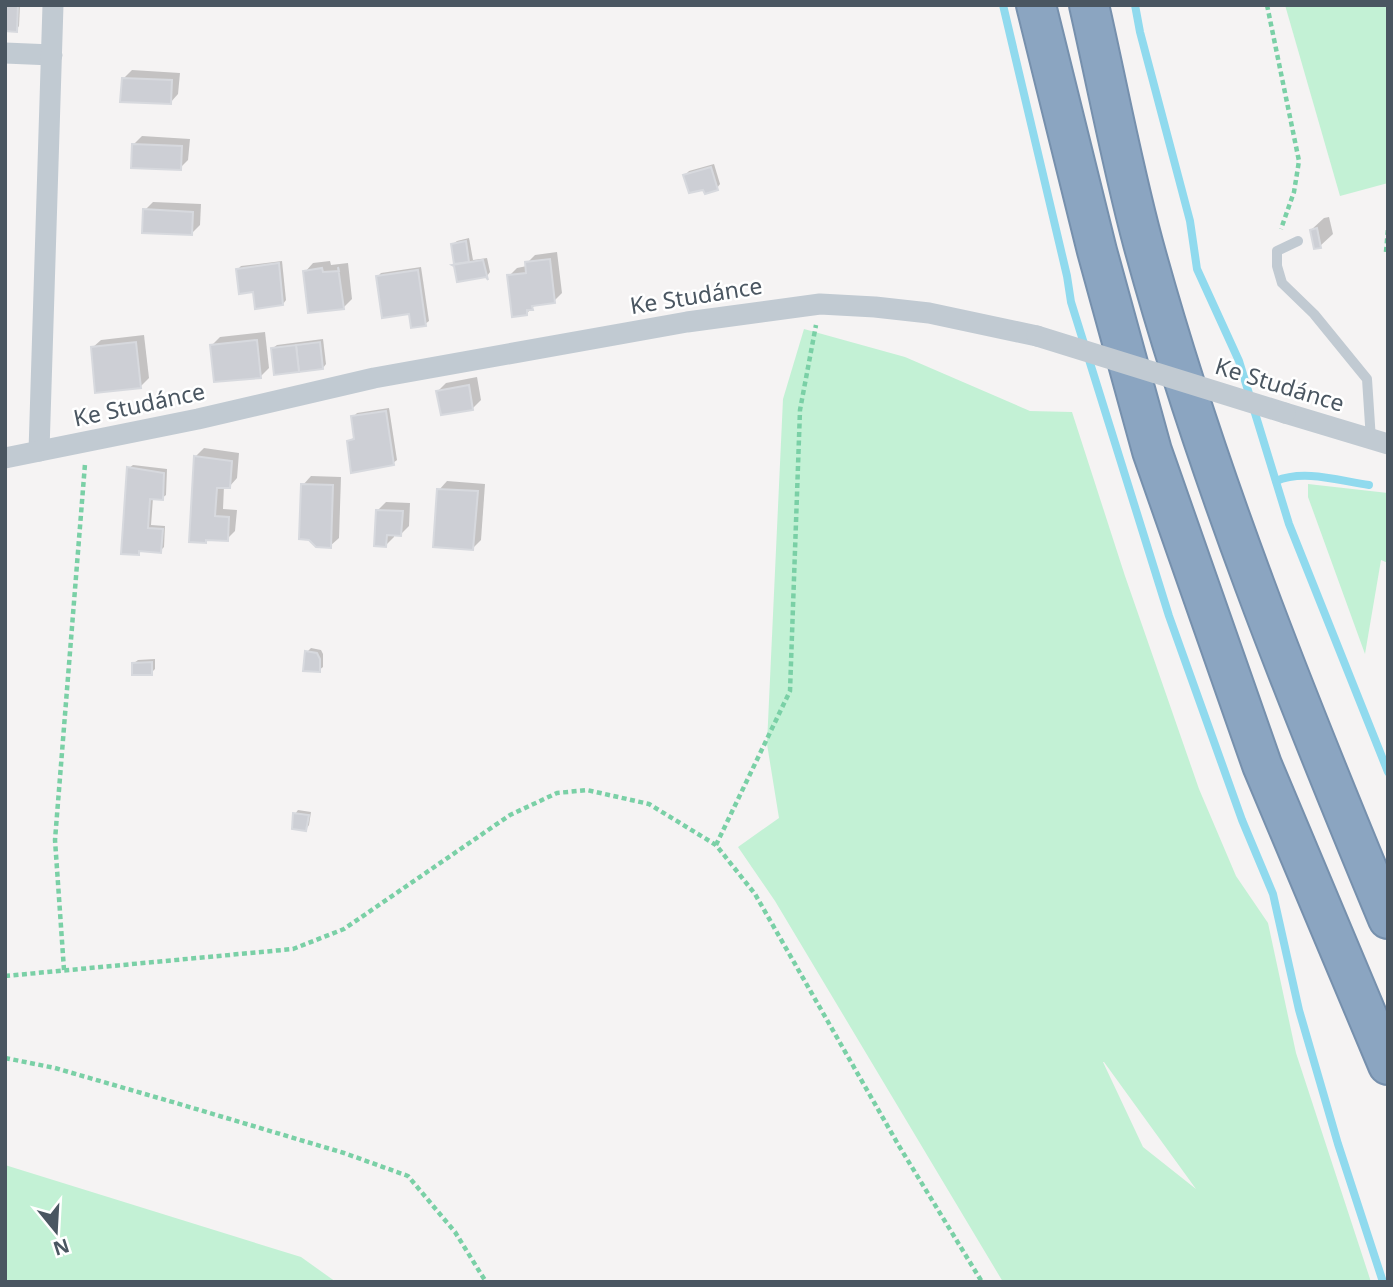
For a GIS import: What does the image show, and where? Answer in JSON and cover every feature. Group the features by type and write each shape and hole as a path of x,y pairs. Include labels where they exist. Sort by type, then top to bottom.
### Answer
{"highway":[{"path":"1036,5 1097,251 1152,451 1262,765 1388,1065"},
{"path":"1090,5 1143,242 1209,457 1306,723 1388,919"}],"street":[{"path":"39,451 53,5"},
{"path":"5,53 52,55"},
{"name":"Ke Studánce","path":"5,457 198,419 374,378 687,322 820,304 929,313 1037,336 1379,442"}],"lane":[{"path":"1297,241 1277,251 1277,266 1282,283 1314,314 1367,379 1379,442"}],"path":[{"path":"1267,5 1299,161 1294,192 1282,219 1277,251"},
{"path":"1386,252 1388,229"},
{"path":"716,845 790,691 800,410 820,304"},
{"path":"64,970 54,841 86,442"},
{"path":"5,976 293,949 344,929 510,815 557,793 586,790 649,804 716,845 755,894 899,1146 982,1282"},
{"path":"5,1058 55,1068 163,1099 344,1153 408,1176 455,1232 486,1282"}],"green space":[{"path":"1285,5 1388,5 1388,183 1340,196"},
{"path":"804,329 905,357 1030,411 1072,412 1125,576 1199,789 1236,876 1268,923 1296,1053 1371,1282 1003,1282 775,901 738,847 779,818 767,744 783,399","holes":["1104,1062 1196,1189 1143,1147"]},
{"path":"1308,484 1388,493 1388,563 1381,560 1365,654 1308,497"},
{"path":"5,1165 301,1257 336,1282 5,1282"}],"building":[{"path":"5,5 18,5 17,32 5,31"},
{"path":"122,78 172,80 171,104 120,102"},
{"path":"132,144 182,146 181,170 131,168"},
{"path":"711,167 718,190 705,194 703,190 689,193 683,175"},
{"path":"143,209 193,212 192,235 142,233"},
{"path":"1317,228 1321,248 1314,249 1310,230"},
{"path":"466,241 469,262 454,264 451,244"},
{"path":"550,259 555,303 532,306 533,310 527,310 527,315 512,317 507,275 526,273 525,262"},
{"path":"483,260 488,280 486,277 457,282 452,265"},
{"path":"279,263 283,305 255,309 253,292 239,294 236,269"},
{"path":"322,268 323,272 339,271 344,309 308,313 303,271"},
{"path":"418,270 426,326 411,328 409,314 382,318 376,276"},
{"path":"257,340 261,378 214,382 210,345"},
{"path":"136,342 141,388 95,393 91,347"},
{"path":"320,342 323,369 299,372 296,345"},
{"path":"296,345 299,372 274,375 271,348"},
{"path":"469,385 473,410 441,415 436,391"},
{"path":"386,411 394,465 351,473 347,441 354,439 351,416"},
{"path":"194,456 232,461 230,488 217,488 215,516 229,517 228,541 189,542"},
{"path":"127,467 164,473 163,500 150,499 148,528 163,529 161,553 139,551 139,555 121,554"},
{"path":"301,484 333,485 331,548 316,547 309,540 299,539"},
{"path":"437,489 478,491 473,550 433,547"},
{"path":"376,510 403,511 401,536 387,535 386,547 374,546"},
{"path":"305,651 317,653 320,672 303,671"},
{"path":"152,662 152,675 132,675 132,663"},
{"path":"293,813 309,815 306,831 292,829"}],"waterway":[{"path":"1003,5 1071,302 1169,616 1242,820 1273,894 1299,1010 1338,1144 1383,1282"},
{"path":"1135,5 1190,221 1197,269 1239,361 1289,524 1388,772"},
{"path":"1276,481 1310,476 1369,485"}]}
